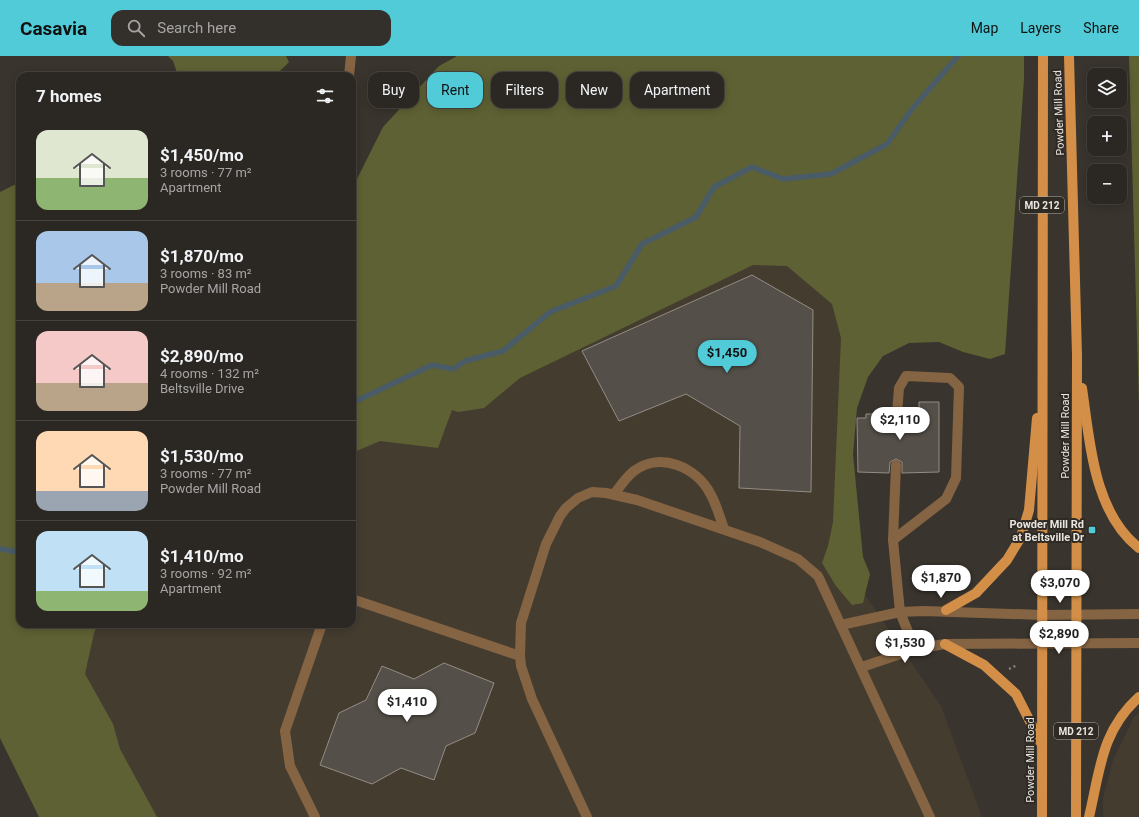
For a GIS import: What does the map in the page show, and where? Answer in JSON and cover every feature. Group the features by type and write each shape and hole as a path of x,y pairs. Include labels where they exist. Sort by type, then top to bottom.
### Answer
{"main road":[{"name":"Powder Mill Road","path":"1042,817 1044,643 1043,56"},
{"name":"Powder Mill Road","path":"1068,56 1077,356 1075,644 1076,817"},
{"path":"946,610 976,593 993,577 1007,560 1020,537 1029,510 1043,354"},
{"path":"1077,356 1093,460 1101,492 1118,525 1139,548"},
{"path":"945,644 984,665 1016,694 1042,745"},
{"path":"1089,817 1100,762 1107,740 1116,723 1139,697"}],"street":[{"path":"349,72 351,56"},
{"path":"893,540 946,498 956,478 959,387 950,378 906,376 899,388 897,414"},
{"path":"614,494 632,472 643,465 657,461 673,463 692,473 706,487 711,494 724,530"},
{"path":"896,465 893,540 900,612 915,649"},
{"path":"587,817 532,699 521,666 520,656 521,624 546,544 560,516 566,508 578,498 592,492 614,494 637,500 724,530 779,550 798,559 810,568 818,576 930,817"},
{"path":"356,600 520,656"},
{"path":"841,625 900,612 946,610 1043,615 1139,614"},
{"path":"315,817 290,766 285,730 321,628"},
{"path":"862,668 915,649 945,644 1139,643"}],"path":[{"path":"1005,671 1017,665"}],"shaded area":[{"path":"785,111 864,299 848,474 861,589 941,706 982,817 138,817 37,628 356,628 356,371"},
{"path":"1139,713 1139,817 1103,817 1103,798 1113,760 1134,717"}],"green space":[{"path":"168,56 286,56 289,62 279,72 177,72 173,61"},
{"path":"457,56 1024,56 1024,79 1005,354 990,359 963,352 939,342 909,343 883,356 868,377 857,408 853,454 863,557 870,574 863,603 852,605 836,586 822,563 828,546 833,522 841,338 832,304 787,266 753,265 520,378 484,408 458,412 452,410 438,448 380,441 356,451 356,181 383,127 400,108 419,108 419,88 427,79 427,108 483,108 483,72 433,72 439,66"},
{"path":"1129,56 1139,56 1139,406"},
{"path":"16,184 16,628 96,628 85,674 113,724 120,749 157,817 39,817 0,738 0,192"}],"building":[{"path":"752,275 813,310 811,492 739,488 740,426 686,394 619,421 582,351"},
{"path":"919,402 939,402 939,472 902,473 902,462 896,459 890,462 889,473 858,472 857,418 866,418 866,414 891,414 893,419 899,420 904,414 919,414"},
{"path":"444,663 494,683 475,733 446,746 434,780 401,768 372,784 320,765 339,713 366,700 382,666 414,679"}],"waterway":[{"path":"356,401 432,365 453,369 465,361 503,351 550,312 616,286 642,244 696,217 714,187 752,167 783,179 831,174 887,144 912,109 958,56"},
{"path":"0,549 16,551"}],"place":[{"name":"Powder Mill Rd at Beltsville Dr","path":"1092,530"}]}
